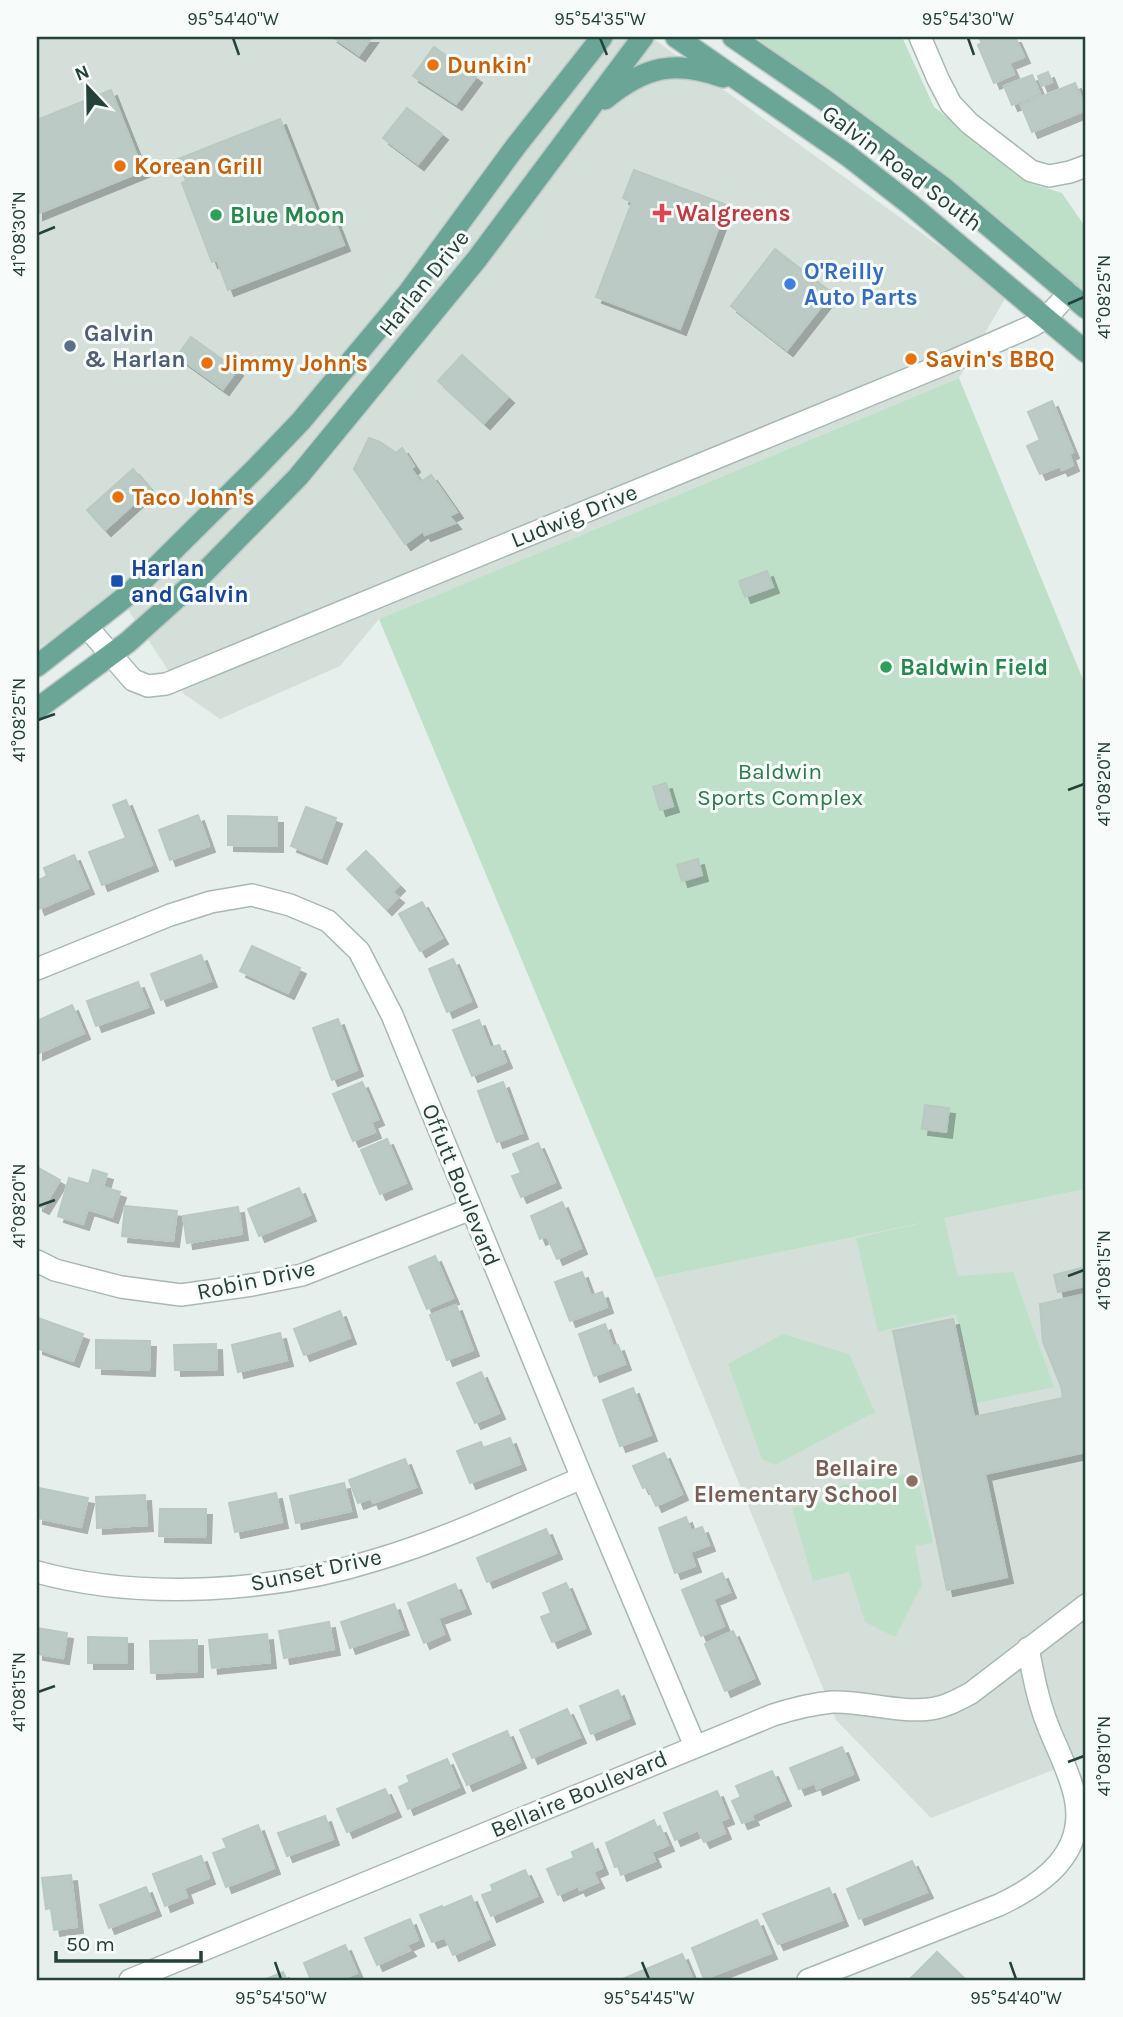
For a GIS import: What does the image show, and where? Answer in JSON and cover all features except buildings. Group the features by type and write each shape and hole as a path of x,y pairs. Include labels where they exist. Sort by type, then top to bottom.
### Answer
{"main road":[{"name":"Harlan Drive","path":"37,666 112,608 160,564 257,468 300,421 408,293 516,146 602,37"},
{"name":"Harlan Drive","path":"37,709 110,656 198,579 299,477 477,259 643,37"},
{"name":"Galvin Road South","path":"676,37 847,155 1047,317 1086,352"},
{"name":"Galvin Road South","path":"733,37 822,97 934,180 1086,308"},
{"path":"573,130 624,84 655,70 673,66 694,68 747,86"}],"street":[{"path":"920,37 951,104 969,123 1031,171 1049,176 1086,166"},
{"name":"Ludwig Drive","path":"87,627 133,680 148,687 166,684 952,361 1032,326 1047,317 1069,293"},
{"name":"Offutt Boulevard","path":"37,970 170,915 211,902 252,895 290,905 328,921 359,951 391,1015 695,1746"},
{"name":"Robin Drive","path":"37,1261 55,1270 121,1287 181,1295 302,1275 471,1209"},
{"name":"Sunset Drive","path":"37,1572 63,1579 142,1588 216,1588 275,1583 378,1560 582,1478"},
{"name":"Bellaire Boulevard","path":"130,1980 773,1715 806,1705 832,1702 864,1703 908,1710 931,1709 953,1703 971,1693 1086,1605"},
{"path":"808,1980 858,1971 1026,1892 1053,1872 1068,1852 1075,1831 1075,1794 1046,1723 1028,1648"}],"shaded area":[{"path":"37,37 651,37 1007,295 959,378 379,619 340,666 220,719 184,694 115,590 37,649"},
{"name":"Bellaire Elementary School","path":"1086,1189 1086,1757 931,1818 836,1720 655,1278"}],"green space":[{"path":"755,37 902,37 934,107 1032,184 1062,193 1086,228 1086,296 965,194"},
{"name":"Baldwin Sports Complex","path":"959,378 1086,687 1086,1189 655,1278 379,619"},
{"path":"944,1218 958,1276 1013,1272 1054,1387 976,1403 956,1314 878,1332 856,1238"},
{"path":"783,1334 849,1354 875,1412 775,1465 762,1459 728,1364"},
{"path":"916,1472 933,1543 915,1546 922,1585 895,1637 865,1622 849,1572 813,1581 792,1508 836,1499 841,1485"}],"place":[{"name":"Dunkin'","path":"433,65"},
{"name":"Korean Grill","path":"120,166"},
{"name":"Walgreens","path":"662,213"},
{"name":"Blue Moon","path":"216,215"},
{"name":"O'Reilly Auto Parts","path":"790,284"},
{"name":"Galvin & Harlan","path":"70,346"},
{"name":"Savin's BBQ","path":"911,359"},
{"name":"Jimmy John's","path":"207,363"},
{"name":"Taco John's","path":"118,497"},
{"name":"Harlan and Galvin","path":"117,581"},
{"name":"Baldwin Field","path":"886,667"},
{"name":"Bellaire Elementary School","path":"912,1481"}]}
